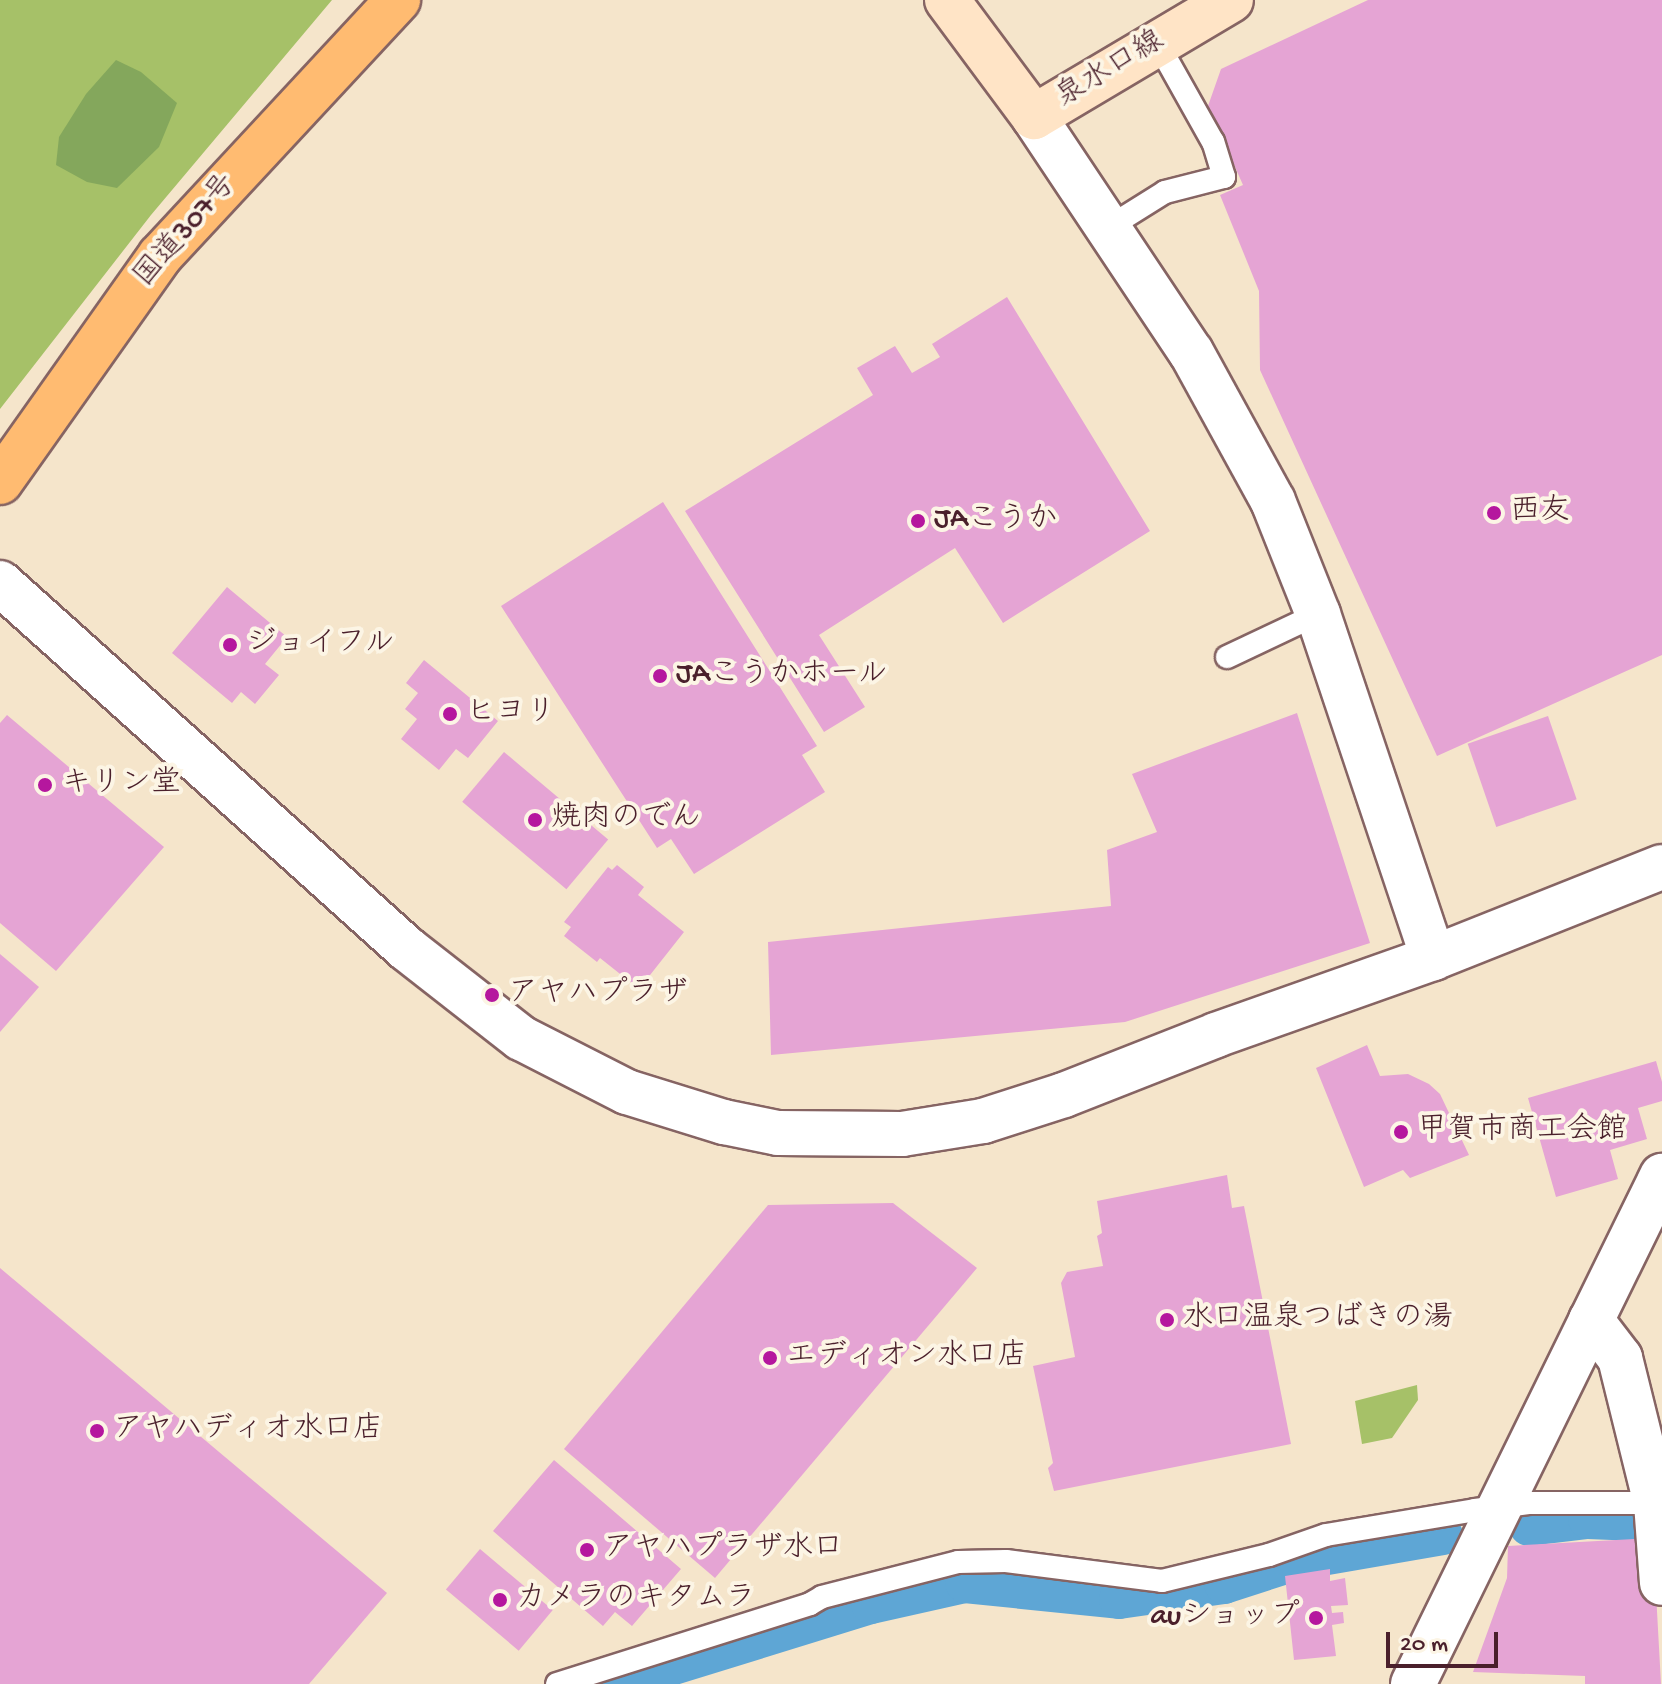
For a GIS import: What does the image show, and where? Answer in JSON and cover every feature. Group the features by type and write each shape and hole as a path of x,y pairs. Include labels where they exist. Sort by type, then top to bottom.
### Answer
{"highway":[{"name":"国道307号","path":"0,482 160,256 398,0"}],"main road":[{"name":"泉水口線","path":"947,0 1034,117 1231,0"}],"street":[{"path":"1034,117 1109,227 1222,404 1273,501 1318,614 1433,958"},
{"path":"0,583 407,949 521,1038 627,1092 724,1122 778,1133 832,1136 902,1134 983,1121 1064,1095 1216,1035 1433,958 1662,867"},
{"path":"1413,1684 1662,1176"},
{"path":"1591,1320 1620,1358 1658,1513 1662,1583"}],"lane":[{"path":"1109,227 1165,192 1224,177 1213,142 1158,44"},
{"path":"1227,657 1318,614"},
{"path":"557,1684 810,1604 822,1597 958,1562 1006,1561 1162,1581 1269,1555 1326,1535 1529,1503 1658,1513"}],"green space":[{"path":"0,0 332,0 151,215 0,409"},
{"path":"116,60 141,72 177,103 159,147 117,188 87,182 56,165 59,137 86,94"},
{"path":"1417,1385 1418,1400 1392,1438 1362,1444 1355,1401"}],"building":[{"name":"西友","path":"1368,0 1662,0 1662,655 1437,756 1260,370 1259,291 1220,195 1243,185 1208,106 1221,69"},
{"name":"JAこうか","path":"1007,297 1150,531 1003,623 955,548 819,635 865,707 824,732 685,511 873,395 857,368 895,346 912,373 940,357 932,344"},
{"name":"JAこうかホール","path":"663,502 817,746 802,755 825,792 694,874 671,839 657,848 501,606"},
{"name":"ジョイフル","path":"227,587 287,637 265,664 279,675 255,704 241,692 232,703 172,653"},
{"name":"ヒヨリ","path":"424,660 498,721 468,758 456,749 439,770 401,739 417,719 405,709 418,693 406,683"},
{"path":"1297,713 1370,943 1125,1022 771,1055 768,942 1111,906 1107,850 1157,832 1132,774"},
{"name":"キリン堂","path":"7,715 164,847 56,971 0,923 0,723"},
{"path":"1548,716 1577,799 1496,827 1468,744"},
{"name":"焼肉のでん","path":"504,752 608,839 566,889 462,802"},
{"path":"617,865 644,887 638,895 684,932 639,989 600,958 597,962 564,936 571,927 564,922 608,867 612,870"},
{"path":"0,954 39,987 0,1032"},
{"name":"甲賀市商工会館","path":"1367,1045 1380,1076 1408,1074 1429,1084 1440,1094 1469,1155 1410,1178 1403,1170 1364,1187 1316,1068"},
{"path":"1656,1061 1662,1082 1662,1101 1638,1108 1647,1139 1610,1150 1618,1179 1556,1197 1528,1098"},
{"name":"水口温泉つばきの湯","path":"1227,1175 1232,1208 1244,1206 1291,1444 1054,1491 1048,1468 1053,1463 1033,1366 1075,1357 1061,1283 1067,1272 1103,1266 1097,1236 1102,1233 1097,1201"},
{"name":"エディオン水口店","path":"893,1203 977,1268 715,1578 564,1449 768,1205"},
{"name":"アヤハディオ水口店","path":"0,1268 387,1593 309,1684 0,1684"},
{"name":"アヤハプラザ水口","path":"554,1460 681,1569 632,1626 615,1612 603,1626 493,1531"},
{"path":"1653,1538 1661,1684 1585,1684 1585,1676 1473,1672 1507,1578 1508,1546"},
{"name":"カメラのキタムラ","path":"480,1549 553,1610 519,1651 446,1590"},
{"name":"auショップ","path":"1330,1569 1330,1581 1345,1578 1348,1605 1331,1606 1332,1613 1343,1612 1344,1623 1332,1625 1336,1656 1294,1660 1285,1576"}],"waterway":[{"path":"1529,1526 1588,1519 1662,1522"},
{"path":"612,1684 871,1604 965,1583 1119,1599 1224,1584 1298,1560 1443,1535"}],"place":[{"name":"西友","path":"1494,513"},
{"name":"JAこうか","path":"918,521"},
{"name":"ジョイフル","path":"230,645"},
{"name":"JAこうかホール","path":"660,676"},
{"name":"ヒヨリ","path":"450,714"},
{"name":"キリン堂","path":"45,785"},
{"name":"焼肉のでん","path":"535,820"},
{"name":"アヤハプラザ","path":"492,995"},
{"name":"甲賀市商工会館","path":"1401,1132"},
{"name":"水口温泉つばきの湯","path":"1167,1320"},
{"name":"エディオン水口店","path":"770,1358"},
{"name":"アヤハディオ水口店","path":"97,1431"},
{"name":"アヤハプラザ水口","path":"587,1550"},
{"name":"カメラのキタムラ","path":"500,1600"},
{"name":"auショップ","path":"1316,1618"}]}
